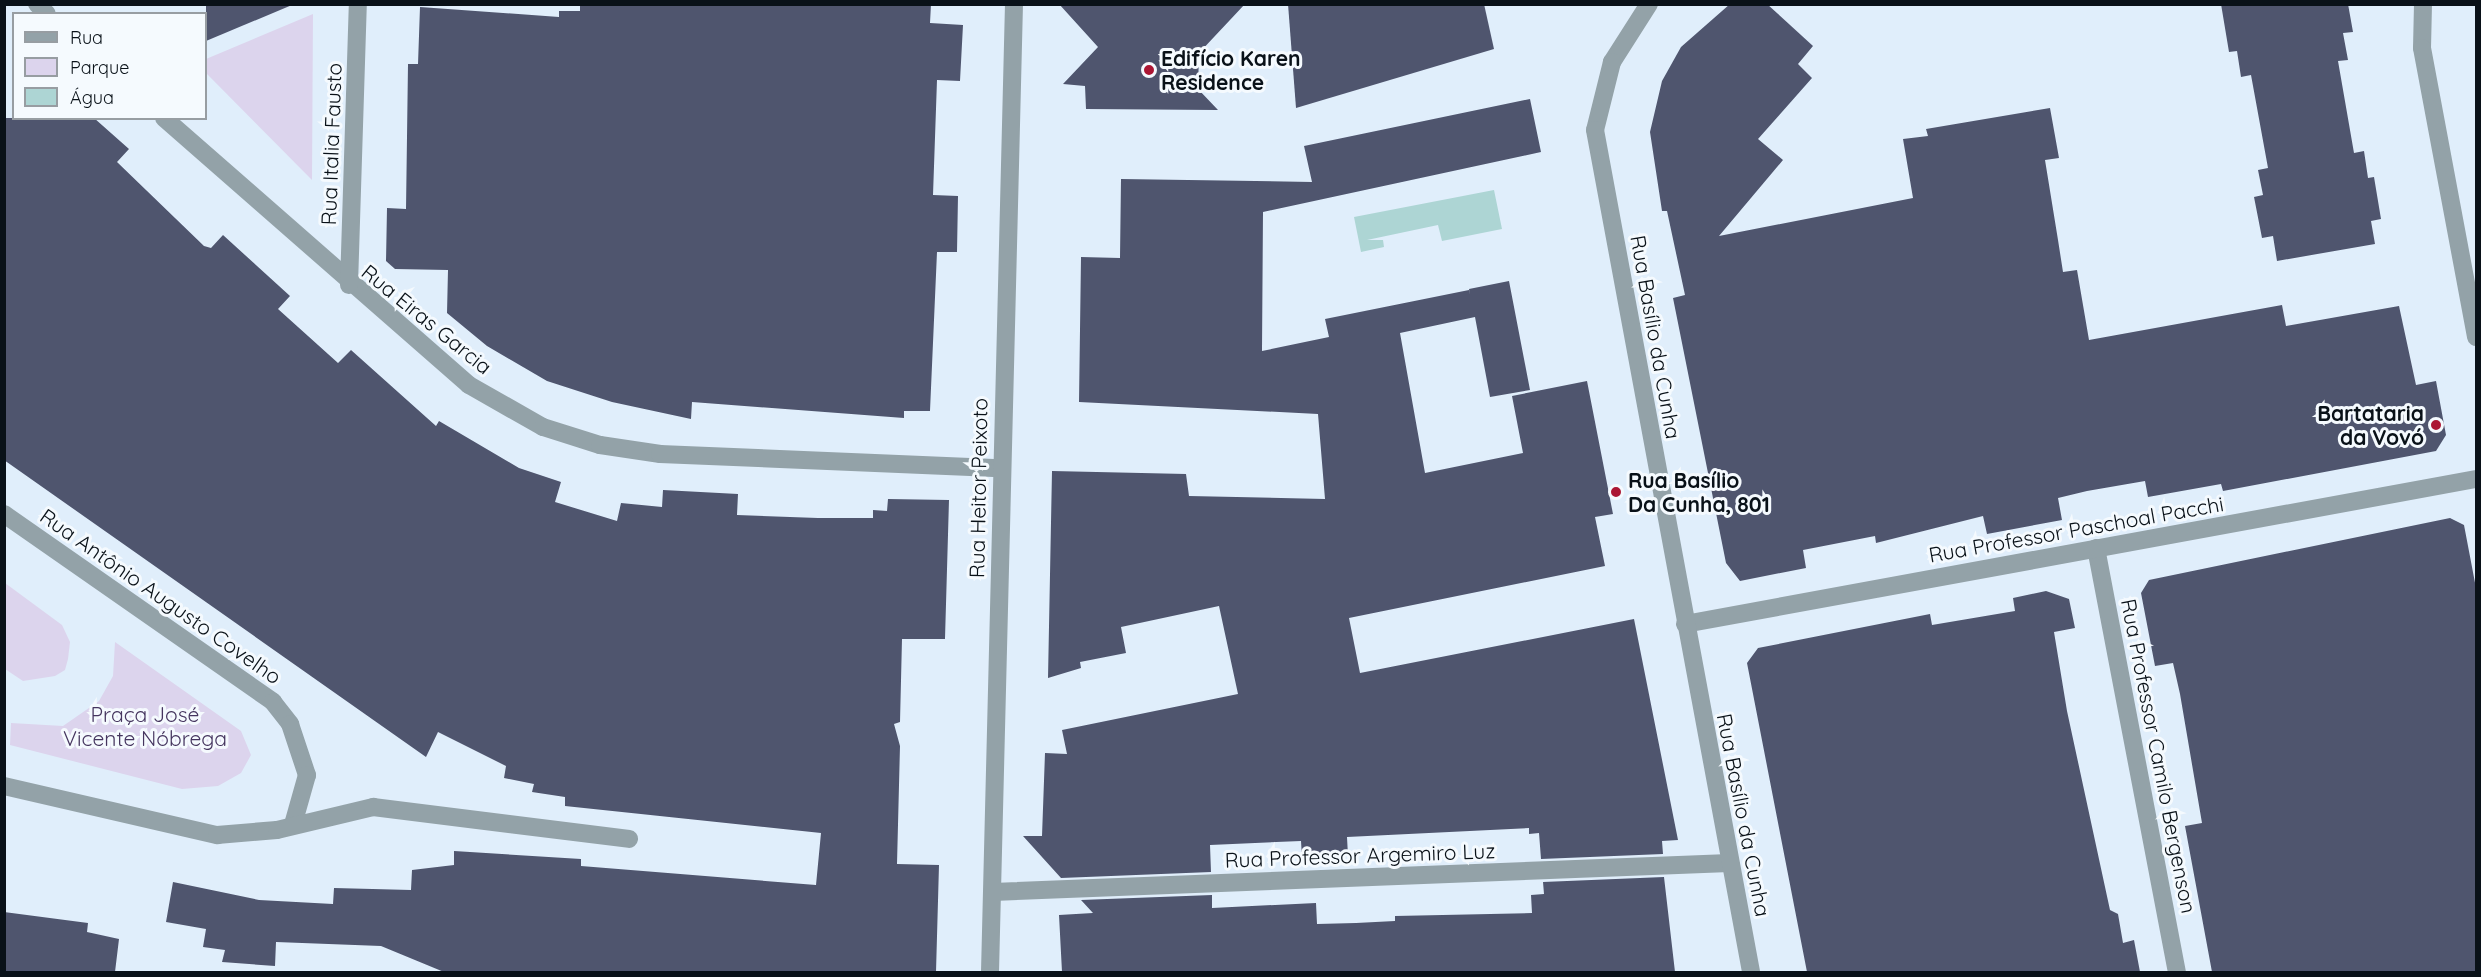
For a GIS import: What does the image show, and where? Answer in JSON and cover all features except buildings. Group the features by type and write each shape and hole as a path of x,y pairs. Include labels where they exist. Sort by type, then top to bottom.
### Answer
{"street":[{"name":"Rua Italia Fausto","path":"350,285 358,4"},
{"name":"Rua Heitor Peixoto","path":"990,972 1000,468 1014,4"},
{"name":"Rua Basílio da Cunha","path":"1649,4 1612,62 1595,130 1751,972"},
{"path":"2423,4 2422,48 2476,337"},
{"name":"Rua Eiras Garcia","path":"166,120 350,285 469,385 543,427 600,445 660,454 1000,468"},
{"name":"Rua Professor Paschoal Pacchi","path":"1685,624 2476,479"},
{"name":"Rua Antônio Augusto Covelho","path":"4,514 273,702 290,724 308,775 294,821"},
{"name":"Rua Professor Camilo Bergenson","path":"2096,548 2177,972"},
{"path":"4,786 189,832 250,833 294,821 394,808 629,839"},
{"name":"Rua Professor Argemiro Luz","path":"993,892 1729,863"}],"green space":[{"path":"313,14 312,180 207,74 207,59"},
{"name":"Praça José Vicente Nóbrega","path":"5,583 62,625 70,642 65,670 55,676 23,681 5,669"},
{"name":"Praça José Vicente Nóbrega","path":"115,642 241,731 251,755 241,773 218,786 182,789 10,745 11,723 63,726 99,701 113,676"}],"water":[{"path":"1494,190 1502,229 1442,241 1438,225 1367,240 1383,240 1384,247 1361,252 1354,217"}],"place":[{"name":"Edifício Karen Residence","path":"1149,70"},
{"name":"Bartataria da Vovó","path":"2436,425"},
{"name":"Rua Basílio Da Cunha, 801","path":"1616,492"}]}
